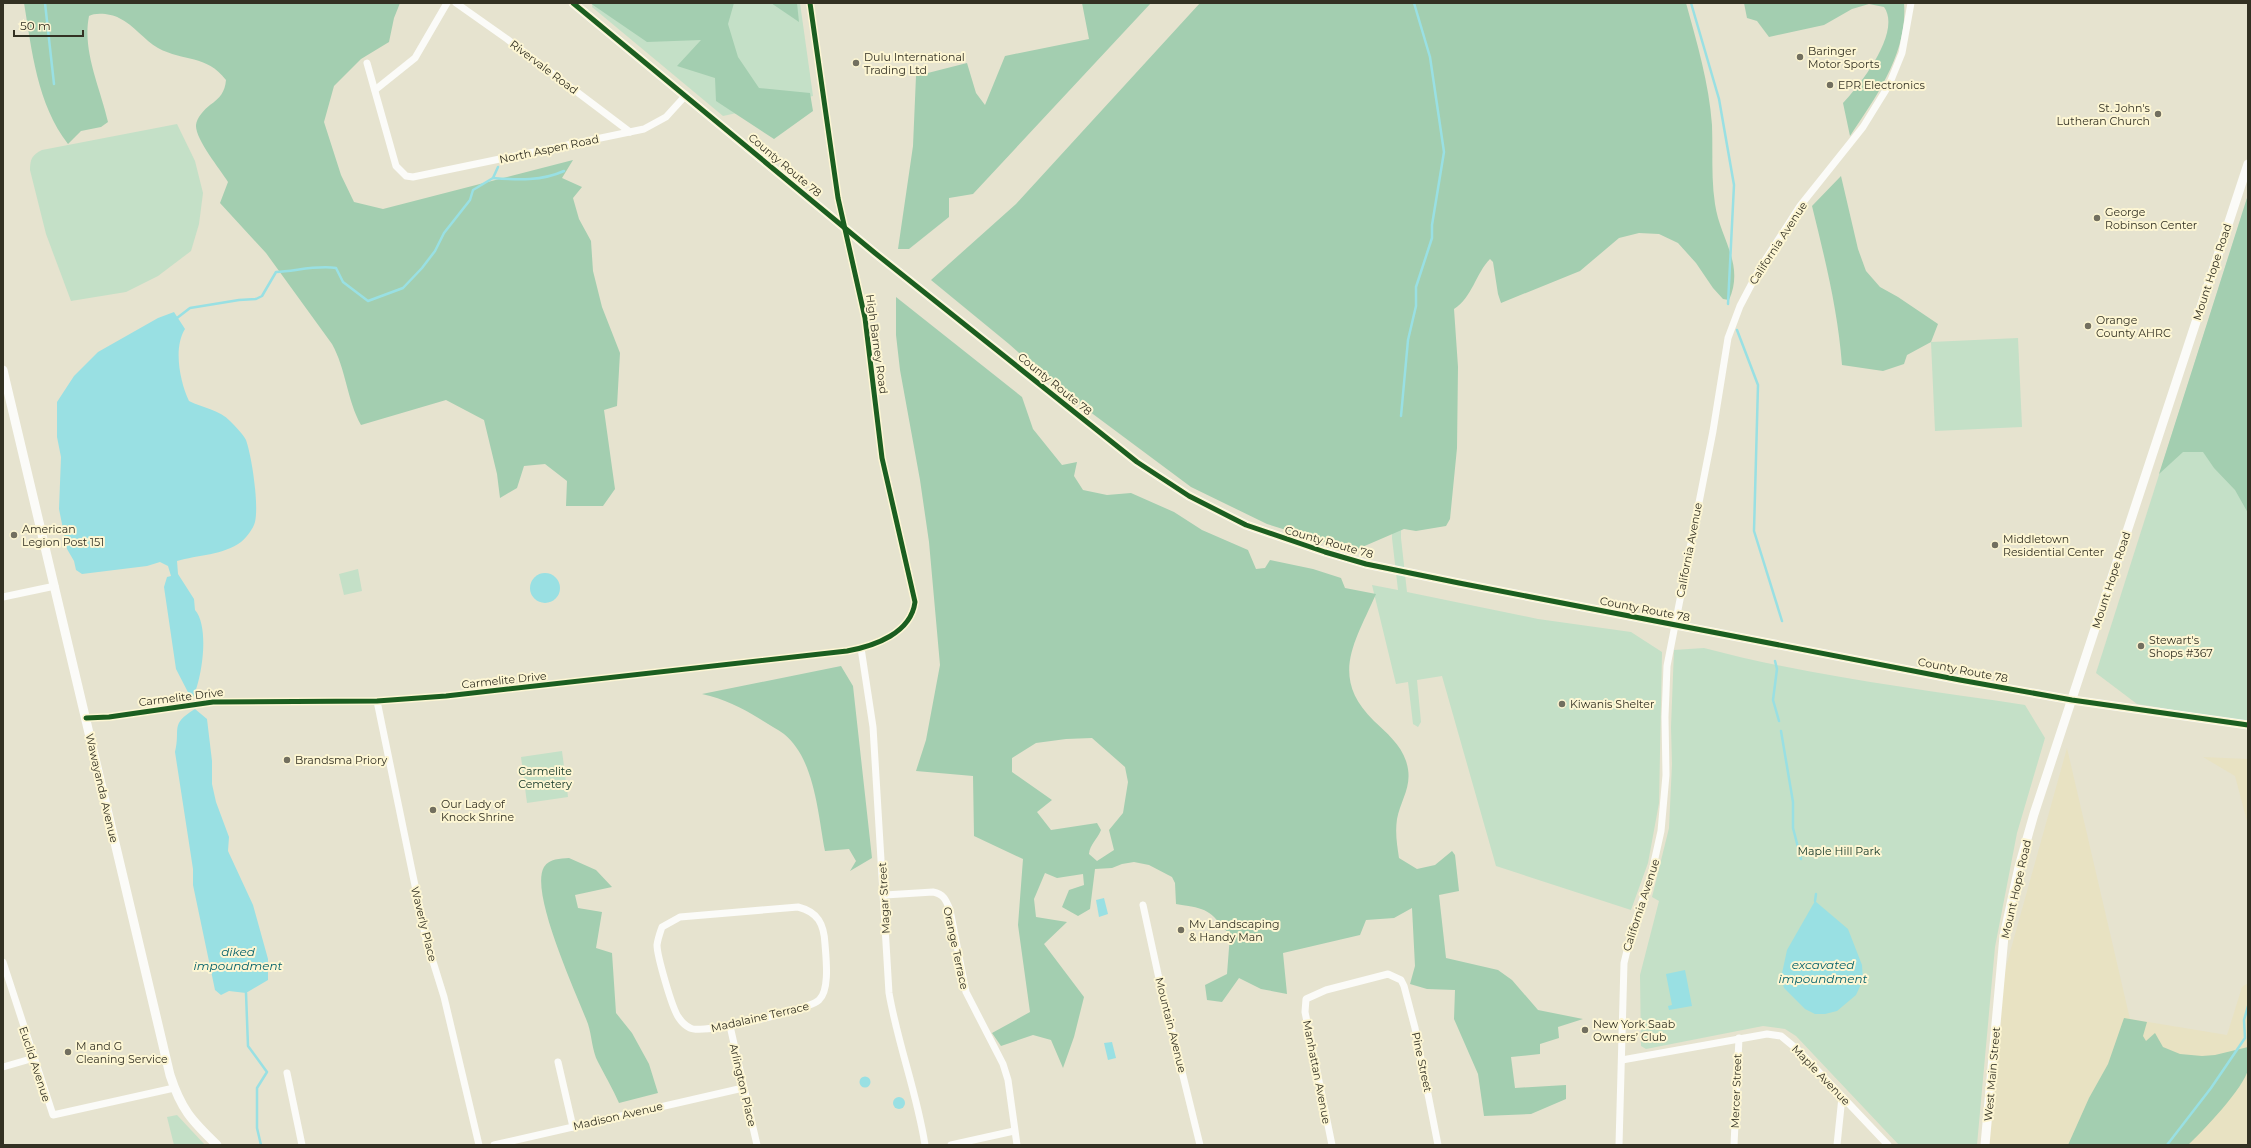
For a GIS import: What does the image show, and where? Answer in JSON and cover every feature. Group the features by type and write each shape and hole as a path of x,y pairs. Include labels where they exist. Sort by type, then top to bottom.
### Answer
{"street":[{"path":"367,63 375,90 415,58 447,3"},
{"name":"Rivervale Road","path":"456,3 507,39 630,132"},
{"name":"County Route 78","path":"573,3 686,95 844,228 1137,462 1189,496 1246,525 1318,550 1366,564 1674,625 2072,700 2248,725"},
{"name":"High Barney Road","path":"810,3 828,134 844,228 865,318 887,484 914,594 915,602 913,615"},
{"name":"California Avenue","path":"1619,1145 1622,1060 1622,982 1625,951 1652,876 1663,817 1666,775 1665,690 1674,625 1713,430 1724,355 1733,322 1748,290 1782,233 1800,206 1859,132 1881,99 1902,53 1911,3"},
{"name":"North Aspen Road","path":"375,90 393,158 401,172 406,176 413,177 644,130 661,121 686,95"},
{"name":"Mount Hope Road","path":"1998,1002 2004,936 2019,867 2072,700 2248,164"},
{"name":"Wawayanda Avenue","path":"3,370 174,1088 186,1114 217,1145"},
{"path":"3,597 55,586"},
{"name":"Carmelite Drive","path":"86,718 109,717 213,702 377,701 503,690 861,648 873,644 901,629 913,615"},
{"name":"Magar Street","path":"861,648 873,727 885,894 889,994 893,1014 915,1092 925,1145"},
{"name":"Waverly Place","path":"377,701 426,939 444,997 479,1145"},
{"name":"Orange Terrace","path":"885,894 933,892 939,893 946,899 950,910 966,992 1003,1064 1008,1080 1017,1145"},
{"name":"Mountain Avenue","path":"1143,905 1158,974 1200,1145"},
{"name":"Madalaine Terrace","path":"798,907 814,913 822,923 825,939 827,981 820,999 805,1007 730,1026 695,1029 690,1028 679,1018 670,996 657,946 662,927 680,917 798,907"},
{"name":"Euclid Avenue","path":"3,962 53,1115 174,1088"},
{"name":"Manhattan Avenue","path":"1332,1145 1306,1019 1304,1007 1306,999 1326,990 1388,974 1400,980"},
{"name":"Pine Street","path":"1400,980 1404,986 1415,1028 1438,1145"},
{"name":"West Main Street","path":"1985,1145 1992,1088 1998,1002"},
{"name":"Arlington Place","path":"730,1026 742,1088 757,1145"},
{"name":"Maple Avenue","path":"1622,1060 1738,1038 1768,1034 1776,1035 1788,1040 1888,1145"},
{"name":"Mercer Street","path":"1734,1145 1738,1038"},
{"path":"3,1067 34,1058"},
{"path":"558,1062 573,1127"},
{"path":"287,1073 302,1145"},
{"name":"Madison Avenue","path":"494,1145 742,1088"},
{"path":"1837,1145 1842,1097"},
{"path":"951,1145 1014,1131"}],"shaded area":[{"path":"2067,748 2130,1019 2227,1035 2242,987 2248,983 2248,1145 1989,1145 1997,999"},
{"path":"2203,757 2248,759 2248,825 2235,776"}],"green space":[{"path":"24,3 400,3 394,18 389,42 361,59 334,86 324,122 341,175 354,202 383,209 573,160 562,178 582,187 573,198 579,219 591,241 593,271 602,307 620,353 617,406 604,410 615,489 603,506 566,506 567,481 545,464 524,466 517,488 500,498 497,474 484,420 446,400 361,425 356,415 337,354 332,344 266,253 220,203 228,182 199,138 196,125 201,114 217,100 221,94 226,80 211,66 203,62 158,48 119,18 104,14 89,16 87,29 90,56 108,122 101,127 81,131 68,144 49,112 37,76"},
{"path":"590,3 734,3 728,24 738,57 759,88 810,93 813,111 774,139 716,101 715,78 677,66 701,40 647,42"},
{"path":"593,3 800,3 813,96 723,116 592,7"},
{"path":"771,3 797,3 799,22"},
{"path":"1082,3 1151,3 973,194 949,198 949,217 909,249 898,249 913,146 916,76 967,63 976,93 985,105 1005,56 1089,39"},
{"path":"1200,3 1686,3 1702,63 1708,94 1712,125 1713,184 1715,204 1733,263 1733,287 1729,300 1723,299 1713,288 1696,263 1678,243 1659,234 1639,233 1619,238 1580,271 1501,303 1498,294 1493,262 1490,259 1481,271 1465,299 1454,309 1458,367 1457,448 1450,519 1446,526 1416,531 1404,529 1353,551 1267,524 1191,487 1062,391 1009,344 931,280 1016,204"},
{"path":"1744,3 1904,3 1904,21 1896,57 1880,90 1850,136 1843,103 1859,84 1877,58 1883,44 1888,30 1888,18 1884,7 1869,4 1852,9 1824,25 1769,37 1757,21 1747,18"},
{"path":"177,124 195,161 203,193 199,224 191,251 158,276 126,292 71,301 46,234 30,170 32,158 42,150"},
{"path":"1841,176 1858,249 1866,271 1880,287 1898,297 1938,324 1931,342 1907,355 1904,364 1883,371 1842,365 1834,305 1812,206"},
{"path":"2248,195 2248,722 2137,704 2096,673"},
{"path":"2248,195 2248,513 2235,490 2214,468 2203,452 2183,452 2159,474"},
{"path":"896,297 1022,397 1033,429 1062,465 1077,462 1074,476 1083,490 1107,495 1131,493 1174,512 1202,530 1248,550 1256,569 1265,568 1270,560 1313,569 1341,578 1345,588 1376,594 1354,644 1350,659 1349,674 1352,689 1360,705 1397,744 1406,761 1409,777 1408,784 1396,824 1396,839 1399,858 1417,869 1435,865 1452,851 1455,855 1459,891 1439,895 1446,958 1498,970 1512,980 1538,1010 1583,1019 1558,1027 1559,1038 1540,1044 1540,1054 1511,1057 1515,1088 1566,1085 1566,1099 1531,1114 1484,1116 1478,1074 1454,1019 1455,990 1427,989 1410,984 1415,966 1412,908 1394,918 1366,920 1360,935 1283,953 1287,994 1261,989 1239,978 1222,1002 1207,1000 1205,985 1227,974 1230,935 1212,915 1202,909 1176,904 1175,883 1172,877 1149,865 1134,862 1122,864 1112,868 1095,869 1090,909 1078,916 1062,907 1069,890 1084,885 1083,874 1057,878 1045,873 1034,899 1036,917 1067,922 1044,944 1084,997 1074,1037 1063,1068 1051,1040 1033,1035 1001,1046 992,1033 1030,1012 1018,925 1023,859 974,836 973,776 916,771 926,740 940,665 929,542 920,480 900,370 896,335","holes":["1092,738 1125,767 1128,782 1123,813 1109,830 1114,850 1097,861 1089,854 1091,847 1101,830 1097,823 1051,830 1037,812 1052,800 1012,772 1012,758 1036,743 1066,739"]},
{"path":"2018,338 2022,427 1935,431 1931,342"},
{"path":"1403,339 1401,538 1407,592 1538,619 1631,632 1662,652 1659,803 1648,863 1631,910 1496,866 1442,676 1417,680 1421,722 1418,727 1413,724 1408,682 1396,684 1372,585 1398,590 1392,538 1395,340"},
{"path":"358,569 362,591 344,595 339,574"},
{"name":"Maple Hill Park","path":"1704,648 1744,658 1823,674 2025,705 2045,738 2017,833 1995,947 1977,1145 1899,1145 1796,1036 1785,1029 1763,1026 1646,1049 1641,1046 1640,975 1659,901 1652,897 1669,828 1672,764 1671,727 1674,650"},
{"path":"841,666 853,686 872,858 850,871 856,861 849,849 825,851 814,788 809,773 794,745 784,734 746,711 725,701 702,694"},
{"name":"Carmelite Cemetery","path":"562,751 568,797 527,803 521,757"},
{"path":"569,858 596,870 612,887 575,895 578,908 602,912 596,948 612,953 616,1013 632,1033 649,1064 658,1093 619,1103 596,1058 588,1024 556,944 543,898 541,880 544,867 552,860"},
{"path":"2124,1018 2147,1022 2143,1036 2146,1041 2155,1033 2163,1047 2180,1054 2202,1056 2215,1055 2248,1047 2248,1069 2239,1087 2222,1109 2188,1145 2068,1145 2089,1098 2108,1064"},
{"path":"177,1115 205,1145 174,1145 167,1117"}],"water":[{"path":"174,312 185,329 179,346 179,365 183,384 189,401 226,417 245,438 253,469 256,504 254,525 250,533 241,542 227,550 177,561 178,574 194,599 195,610 200,618 202,628 203,654 199,680 192,700 176,669 164,587 167,577 171,576 168,566 160,562 147,566 82,574 76,570 74,561 67,549 59,509 61,457 57,437 57,402 74,376 98,352 158,318"},
{"path":"545,573 555,578 560,588 555,598 545,603 535,598 530,588 535,578"},
{"name":"diked impoundment","path":"195,709 207,719 212,761 212,784 216,802 229,837 228,851 253,905 268,959 268,980 246,993 229,991 221,995 215,990 193,885 193,869 175,752 179,723 187,714"},
{"path":"1104,898 1108,914 1099,917 1096,900"},
{"name":"excavated impoundment","path":"1815,901 1848,929 1862,965 1863,980 1856,995 1837,1011 1825,1014 1815,1014 1805,1009 1784,988 1781,978 1787,950"},
{"path":"1685,970 1692,1006 1669,1010 1668,1006 1672,1005 1666,974"},
{"path":"1112,1042 1116,1058 1108,1060 1104,1043"},
{"path":"865,1076 869,1078 871,1082 869,1086 865,1088 861,1086 859,1082 861,1078"},
{"path":"899,1097 903,1099 905,1103 903,1107 899,1109 895,1107 893,1103 895,1099"}],"waterway":[{"path":"45,3 54,84"},
{"path":"1401,416 1408,340 1416,306 1416,287 1432,238 1432,225 1444,152 1430,57 1414,3"},
{"path":"1691,3 1719,99 1734,185 1728,304"},
{"path":"177,318 190,308 239,300 256,299 262,296 276,272 328,267 336,268 343,282 368,301 403,288 422,268 435,251 444,233 470,200 473,190 493,178 498,167"},
{"path":"493,178 538,178 547,177 564,171"},
{"path":"1737,330 1758,385 1754,531 1782,621"},
{"path":"1775,661 1777,669 1773,700 1779,721"},
{"path":"1781,731 1793,802 1793,828 1801,859"},
{"path":"1815,901 1816,894"},
{"path":"246,993 248,1046 267,1072 257,1088 257,1128 261,1145"},
{"path":"2167,1145 2211,1088 2245,1038 2244,1020 2248,1006"}],"cycle path":[{"path":"573,3 875,253 1137,462 1189,496 1246,525 1325,552 1366,564 1459,583 1960,680 2072,700 2248,725"},
{"path":"86,718 109,717 213,702 377,701 446,696 847,651 869,646 899,630 907,622 912,613 915,602 882,458 865,318 838,198 810,3"}],"place":[{"name":"Baringer Motor Sports","path":"1800,57"},
{"name":"Dulu International Trading Ltd","path":"856,63"},
{"name":"EPR Electronics","path":"1830,85"},
{"name":"St. John's Lutheran Church","path":"2158,114"},
{"name":"George Robinson Center","path":"2097,218"},
{"name":"Orange County AHRC","path":"2088,326"},
{"name":"American Legion Post 151","path":"14,535"},
{"name":"Middletown Residential Center","path":"1995,545"},
{"name":"Stewart's Shops #367","path":"2141,646"},
{"name":"Kiwanis Shelter","path":"1562,704"},
{"name":"Brandsma Priory","path":"287,760"},
{"name":"Our Lady of Knock Shrine","path":"433,810"},
{"name":"Mv Landscaping & Handy Man","path":"1181,930"},
{"name":"New York Saab Owners’ Club","path":"1585,1030"},
{"name":"M and G Cleaning Service","path":"68,1052"}]}
